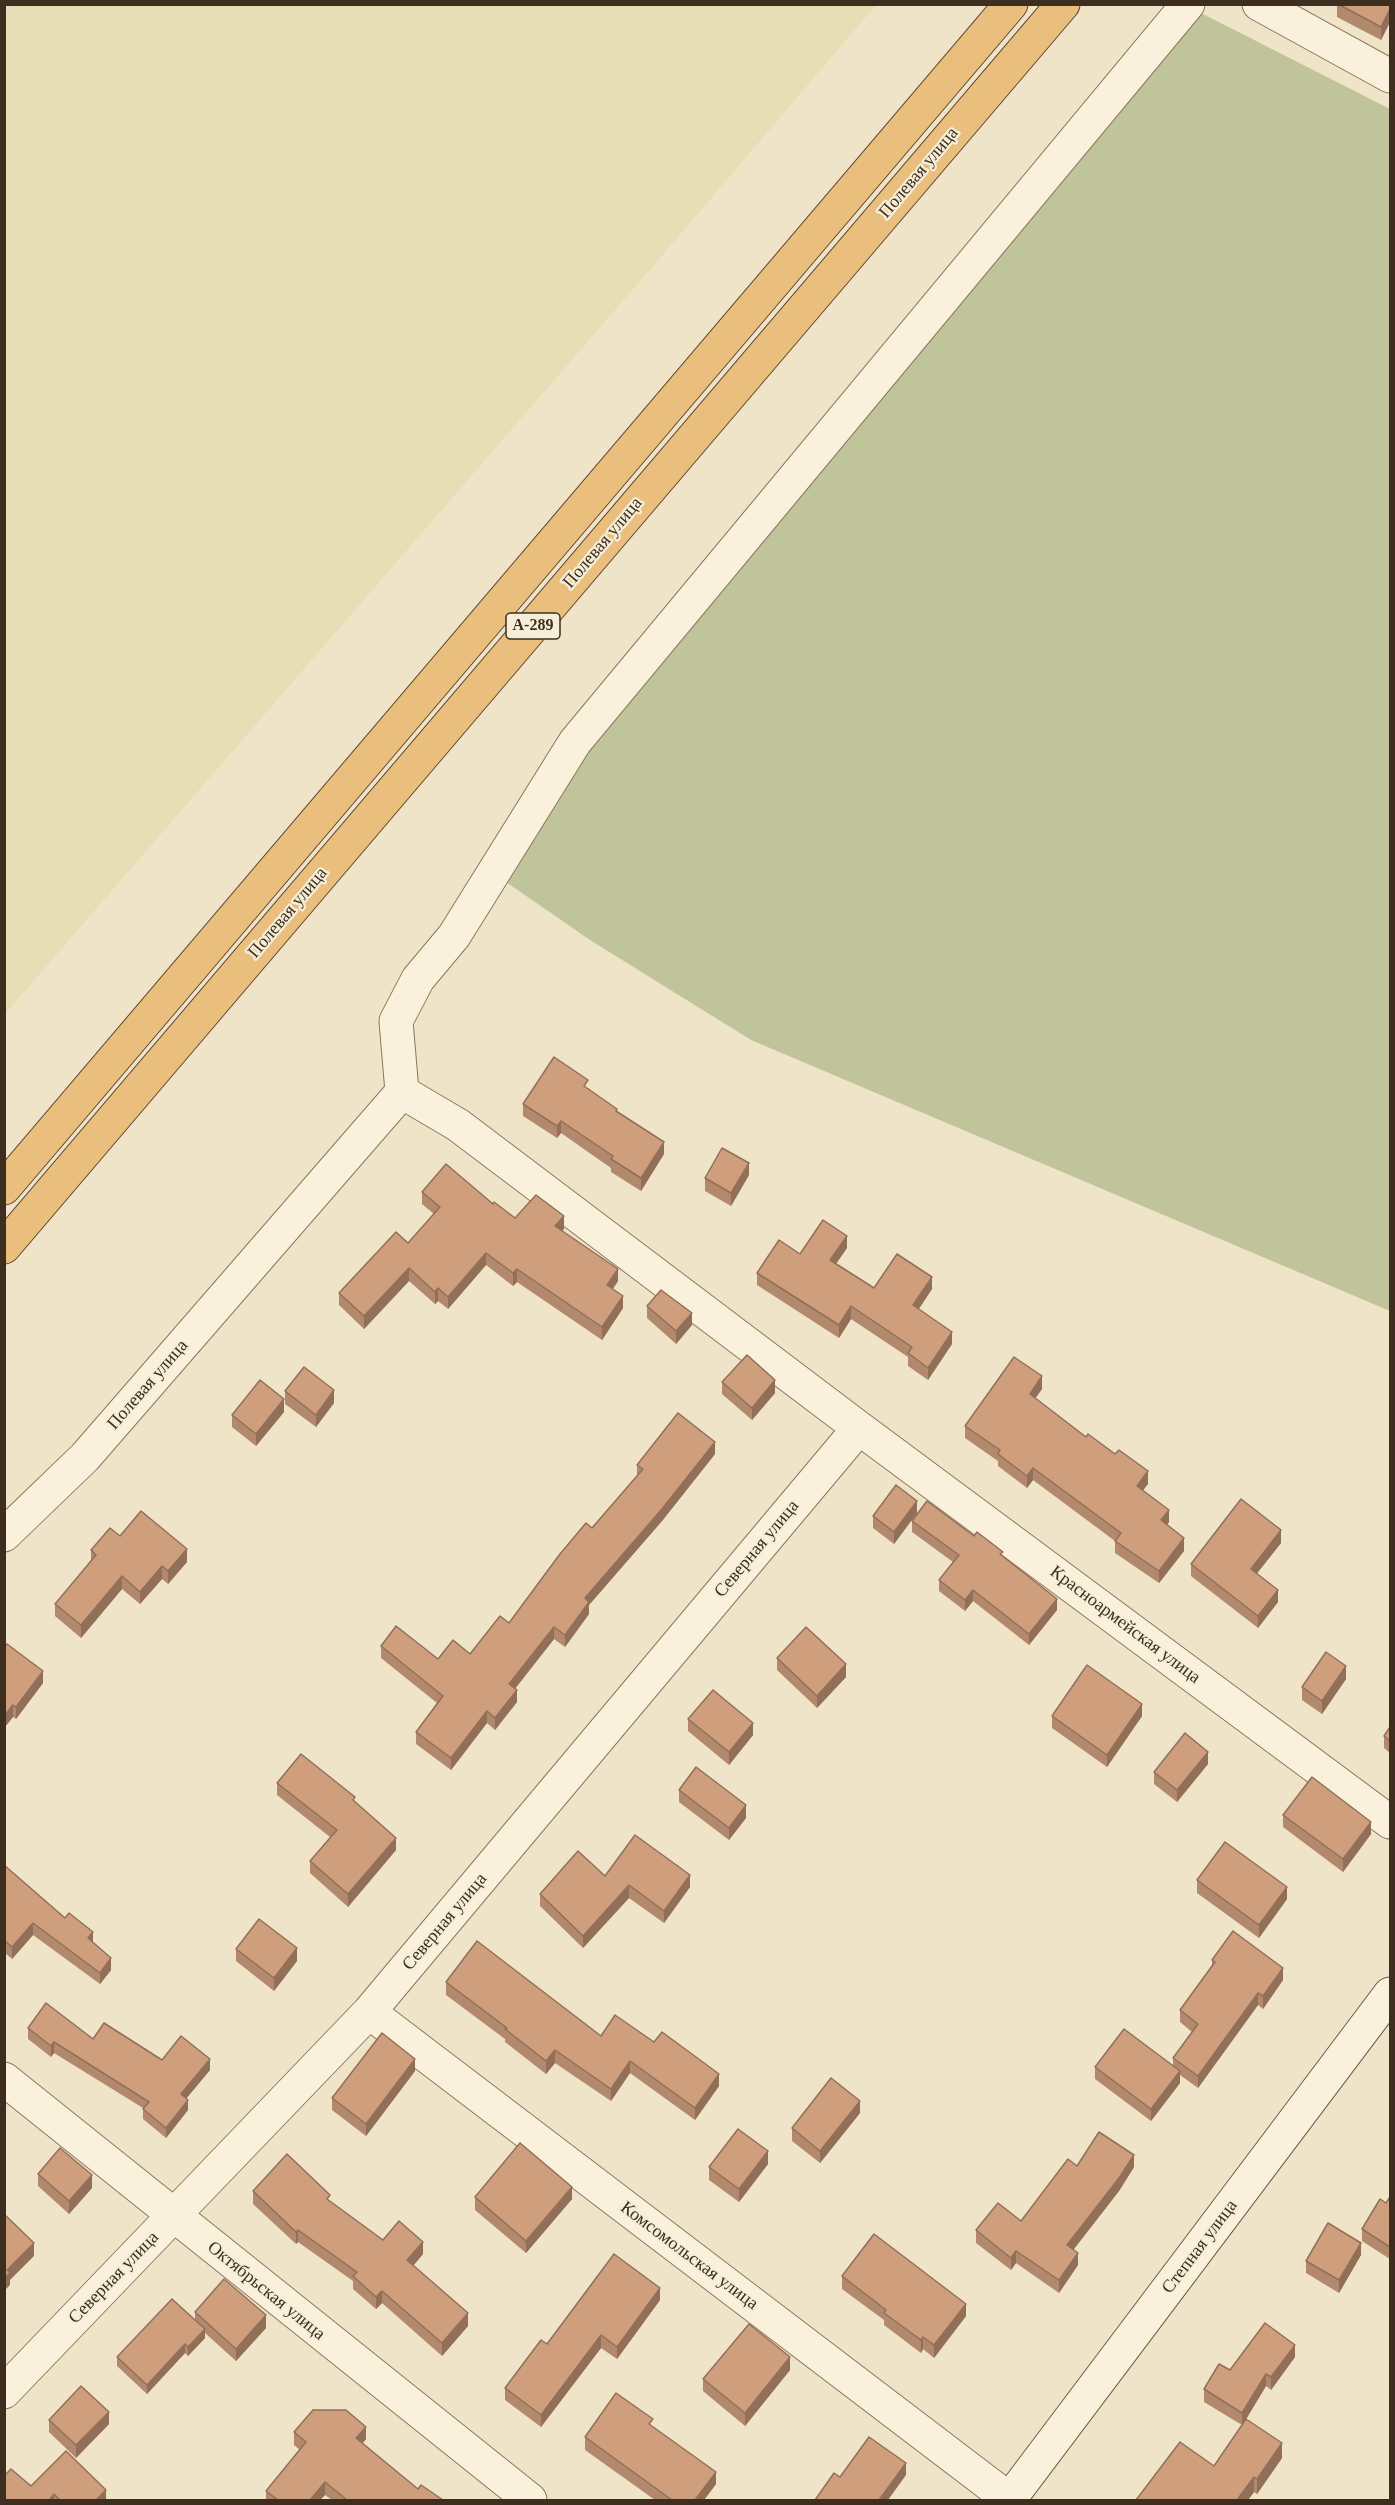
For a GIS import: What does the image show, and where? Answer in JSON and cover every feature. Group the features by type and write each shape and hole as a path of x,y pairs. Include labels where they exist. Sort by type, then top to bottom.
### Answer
{"highway":[{"name":"А-289","path":"4,1188 1011,4"},
{"name":"Полевая улица","path":"4,1247 1063,4"}],"street":[{"path":"402,1092 396,1020 418,979 454,936 575,742 1188,4"},
{"path":"1258,4 1390,76"},
{"name":"Красноармейская улица","path":"402,1092 458,1125 859,1428 1390,1822"},
{"name":"Полевая улица","path":"4,1535 85,1457 402,1092"},
{"name":"Северная улица","path":"4,2392 369,2012 859,1428"},
{"name":"Степная улица","path":"1010,2500 1390,1994"},
{"name":"Комсомольская улица","path":"369,2012 1010,2500"},
{"name":"Октябрьская улица","path":"4,2079 173,2217 530,2500"}],"shaded area":[{"path":"5,4 876,5 654,265 5,1014"}],"green space":[{"path":"1201,13 1390,109 1390,1311 751,1040 590,940 480,864"}],"building":[{"path":"1338,4 1390,4 1390,9 1381,27"},
{"path":"554,1057 588,1080 584,1086 617,1109 616,1111 664,1142 641,1178 611,1159 613,1156 561,1121 557,1126 523,1104"},
{"path":"722,1148 749,1163 731,1193 705,1178"},
{"path":"446,1164 493,1204 494,1202 515,1218 536,1195 564,1216 555,1226 618,1269 607,1285 623,1296 602,1327 517,1269 513,1273 486,1253 448,1297 438,1288 435,1292 409,1268 364,1316 339,1293 396,1232 408,1243 440,1207 422,1192"},
{"path":"823,1220 847,1236 830,1260 874,1288 897,1254 932,1277 913,1305 952,1332 928,1368 908,1353 912,1347 851,1306 839,1325 757,1273 779,1240 800,1254"},
{"path":"661,1290 692,1313 676,1331 647,1306"},
{"path":"747,1355 775,1380 752,1408 722,1382"},
{"path":"1014,1357 1042,1376 1030,1394 1086,1437 1088,1434 1115,1454 1119,1450 1148,1471 1137,1486 1169,1510 1161,1520 1184,1538 1159,1571 1115,1541 1121,1533 1033,1468 1027,1476 998,1454 1000,1450 965,1426"},
{"path":"304,1367 334,1390 316,1415 285,1391"},
{"path":"260,1380 284,1399 256,1434 232,1415"},
{"path":"678,1413 715,1442 662,1509 585,1598 589,1602 565,1635 554,1627 509,1684 517,1690 495,1718 487,1711 451,1758 416,1732 443,1696 381,1646 396,1626 438,1659 453,1640 470,1654 500,1616 509,1623 586,1523 592,1528 643,1469 637,1465"},
{"path":"896,1485 917,1501 894,1532 873,1516"},
{"path":"1241,1499 1281,1530 1251,1569 1278,1590 1258,1616 1191,1564"},
{"path":"927,1501 974,1536 977,1532 1003,1552 1000,1554 1057,1599 1029,1634 973,1590 965,1600 939,1580 959,1555 912,1521"},
{"path":"141,1511 187,1549 168,1571 162,1566 140,1592 122,1576 81,1625 55,1604 96,1555 91,1550 110,1528 120,1536"},
{"path":"806,1627 846,1664 817,1696 777,1658"},
{"path":"7,1644 43,1671 16,1707 13,1705 4,1716 4,1647"},
{"path":"1326,1652 1346,1666 1322,1701 1302,1687"},
{"path":"1087,1665 1142,1704 1107,1755 1052,1716"},
{"path":"713,1690 753,1723 729,1752 688,1719"},
{"path":"1390,1727 1390,1741 1384,1736"},
{"path":"1185,1733 1208,1752 1177,1790 1154,1772"},
{"path":"301,1754 355,1797 353,1800 396,1838 348,1894 310,1861 337,1830 277,1783"},
{"path":"696,1767 746,1805 729,1828 679,1790"},
{"path":"1312,1777 1371,1822 1343,1859 1283,1815"},
{"path":"635,1835 690,1875 664,1911 629,1885 583,1936 540,1894 578,1851 605,1876"},
{"path":"1225,1842 1287,1887 1259,1925 1197,1880"},
{"path":"4,1865 65,1918 69,1913 93,1932 88,1938 111,1958 100,1973 33,1923 12,1947 4,1940"},
{"path":"259,1919 297,1948 274,1978 236,1949"},
{"path":"1233,1931 1283,1968 1263,1996 1258,1993 1198,2076 1173,2058 1198,2024 1180,2010 1215,1962 1212,1960"},
{"path":"477,1941 601,2036 615,2015 654,2042 662,2032 719,2074 695,2108 630,2061 611,2089 555,2050 546,2061 446,1982"},
{"path":"46,2003 93,2039 104,2023 162,2060 181,2036 210,2059 181,2094 188,2100 166,2128 143,2109 149,2102 54,2042 51,2046 28,2028"},
{"path":"1124,2029 1180,2071 1151,2109 1095,2067"},
{"path":"382,2033 415,2059 366,2124 332,2098"},
{"path":"831,2078 860,2101 820,2151 792,2128"},
{"path":"738,2129 768,2151 739,2189 709,2167"},
{"path":"1099,2132 1134,2155 1067,2245 1078,2253 1059,2280 1016,2251 1011,2258 976,2230 998,2203 1021,2221 1068,2159 1077,2166"},
{"path":"520,2143 572,2187 526,2241 475,2197"},
{"path":"60,2148 92,2175 69,2201 38,2174"},
{"path":"287,2154 330,2195 327,2199 383,2240 399,2221 423,2242 407,2260 468,2313 442,2343 382,2291 376,2297 353,2276 357,2272 298,2230 296,2232 253,2191"},
{"path":"1390,2197 1390,2247 1362,2229 1380,2199 1386,2203"},
{"path":"4,2214 34,2243 7,2270 10,2272 4,2279"},
{"path":"1328,2223 1361,2243 1339,2280 1306,2261"},
{"path":"874,2234 966,2304 934,2345 923,2337 921,2340 884,2313 886,2310 842,2276"},
{"path":"614,2254 660,2288 617,2347 601,2335 541,2415 505,2388 541,2340 547,2344"},
{"path":"224,2279 266,2315 236,2349 195,2312"},
{"path":"172,2299 205,2329 188,2347 185,2344 147,2385 117,2357"},
{"path":"1265,2323 1295,2345 1271,2377 1266,2374 1242,2413 1204,2389 1219,2364 1230,2370"},
{"path":"749,2324 790,2357 745,2413 703,2379"},
{"path":"81,2386 109,2412 76,2445 49,2420"},
{"path":"616,2393 653,2419 649,2424 716,2472 695,2500 672,2500 585,2437"},
{"path":"313,2410 346,2410 366,2427 356,2438 418,2489 421,2485 443,2500 347,2500 325,2482 310,2500 278,2500 266,2491 306,2442 294,2432"},
{"path":"1246,2419 1282,2443 1257,2479 1254,2477 1237,2500 1136,2500 1180,2442 1214,2466"},
{"path":"869,2437 906,2463 879,2500 815,2500 834,2473 840,2477"},
{"path":"66,2451 106,2490 96,2500 60,2500 54,2494 49,2500 4,2500 4,2476 11,2469 31,2486"}]}
